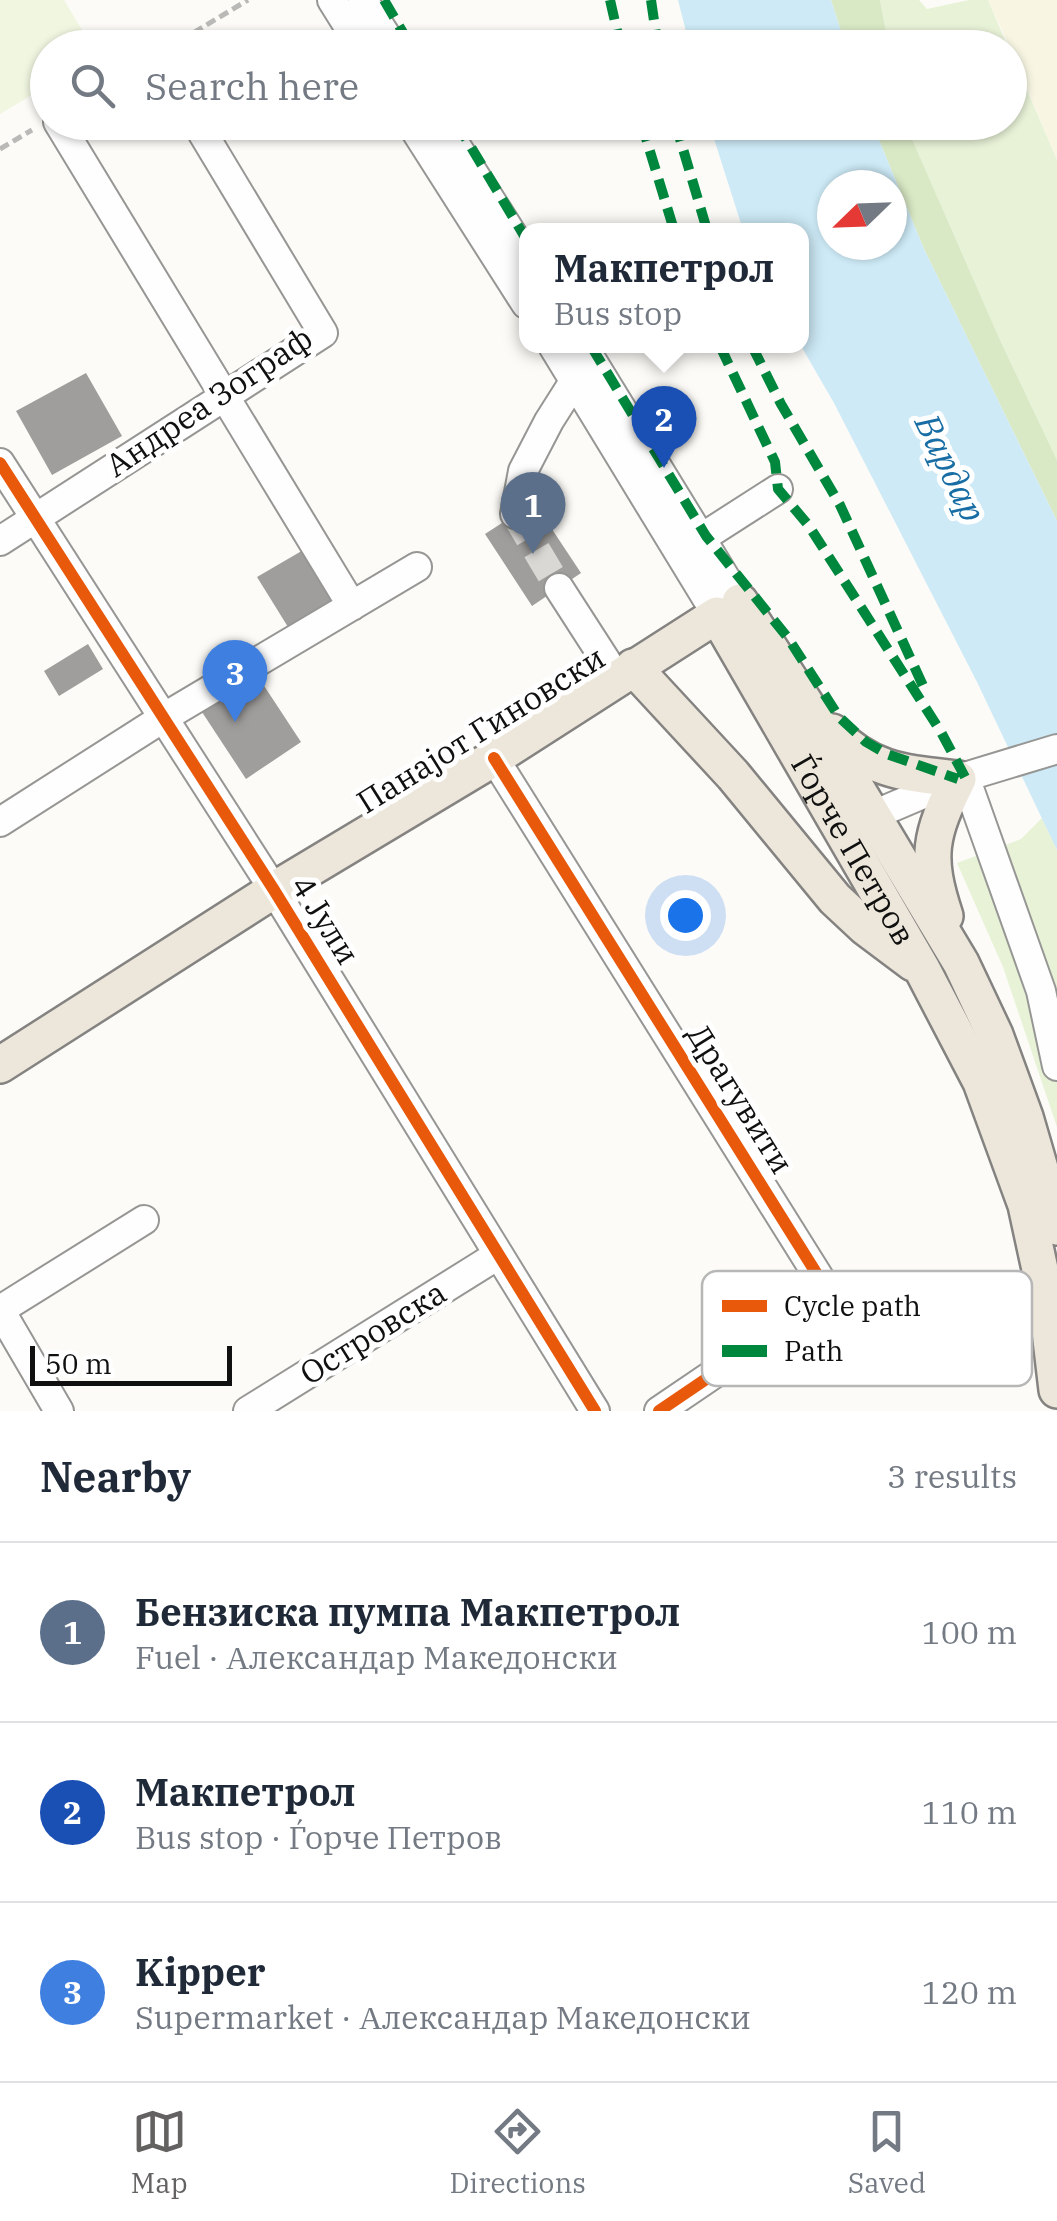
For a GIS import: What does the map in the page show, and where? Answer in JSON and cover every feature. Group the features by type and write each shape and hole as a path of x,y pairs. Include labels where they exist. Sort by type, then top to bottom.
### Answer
{"main road":[{"name":"Панајот Гиновски","path":"0,1065 728,608"},
{"name":"Ѓорче Петров","path":"728,608 810,710 922,969 981,1082 1026,1205 1046,1296 1057,1390"},
{"name":"Ѓорче Петров","path":"728,608 857,822 961,963 995,1034 1025,1117 1057,1227"},
{"path":"625,672 733,775 835,899 864,927 922,969"},
{"path":"810,710 854,754 900,771 968,776 933,834 937,892 961,963"}],"street":[{"path":"332,0 351,30"},
{"path":"364,0 383,30"},
{"path":"54,140 226,398 352,606"},
{"name":"Андреа Зограф","path":"0,541 322,333 207,140"},
{"path":"421,140 519,293"},
{"path":"452,140 519,245"},
{"name":"Ѓорче Петров","path":"558,353 728,608"},
{"name":"Ѓорче Петров","path":"587,353 700,539 728,608"},
{"path":"515,514 523,472 575,380"},
{"name":"4 Јули","path":"0,463 274,890 595,1411"},
{"path":"700,539 778,489"},
{"path":"0,822 163,718 416,567"},
{"path":"559,588 625,672"},
{"path":"857,822 968,776 1057,749"},
{"name":"Драгувити","path":"494,758 815,1271"},
{"path":"968,776 1041,991 1057,1066"},
{"path":"59,1411 0,1310 144,1220"},
{"name":"Островска","path":"248,1411 498,1254"},
{"name":"Драгувити","path":"659,1411 702,1382"}],"path":[{"path":"198,30 248,0"},
{"path":"0,148 30,133"}],"shaded area":[{"path":"988,0 1057,0 1057,160 1027,89 1027,30 1002,30"}],"green space":[{"path":"0,0 64,0 82,30 30,30 30,96 0,114"},
{"path":"831,0 880,0 886,30 841,30"},
{"path":"880,0 919,0 927,9 988,0 1001,30 886,30"},
{"path":"1027,90 1057,160 1057,460 912,140 1027,140"},
{"path":"879,140 912,140 1057,460 1057,521 924,249 907,208 907,170 891,170"},
{"path":"1042,818 1057,850 1057,1127 1003,967 957,863 1021,839"}],"water":[{"path":"678,0 831,0 841,30 686,30"},
{"name":"Вардар","path":"714,140 879,140 891,170 817,170 817,260 907,260 907,208 1057,521 1057,850 977,682 805,353 809,353 809,223 741,223"}],"building":[{"path":"86,373 122,436 52,475 16,411"},
{"path":"534,502 581,573 532,606 485,534"},
{"path":"305,549 335,599 288,627 257,577"},
{"path":"88,644 103,669 59,696 44,671"},
{"path":"255,672 301,742 246,779 200,709"}],"tunnel":[{"path":"515,514 559,588"}],"marked path":[{"path":"384,0 402,30"},
{"path":"610,0 617,30"},
{"path":"651,0 655,30"},
{"path":"467,140 519,227"},
{"path":"646,140 672,223"},
{"path":"680,140 705,223"},
{"path":"595,353 706,536 788,638 839,717 866,742 887,754 958,779"},
{"path":"723,353 775,462 778,489 809,526 941,732 965,777"},
{"path":"756,353 840,505 925,690"}],"cycle path":[{"path":"0,463 274,890 595,1411"},
{"path":"494,758 815,1271"},
{"path":"659,1411 702,1382"}],"place":[{"name":"Макпетрол","path":"664,468"},
{"name":"Бензиска пумпа Макпетрол","path":"533,554"},
{"name":"Kipper","path":"235,722"}]}
